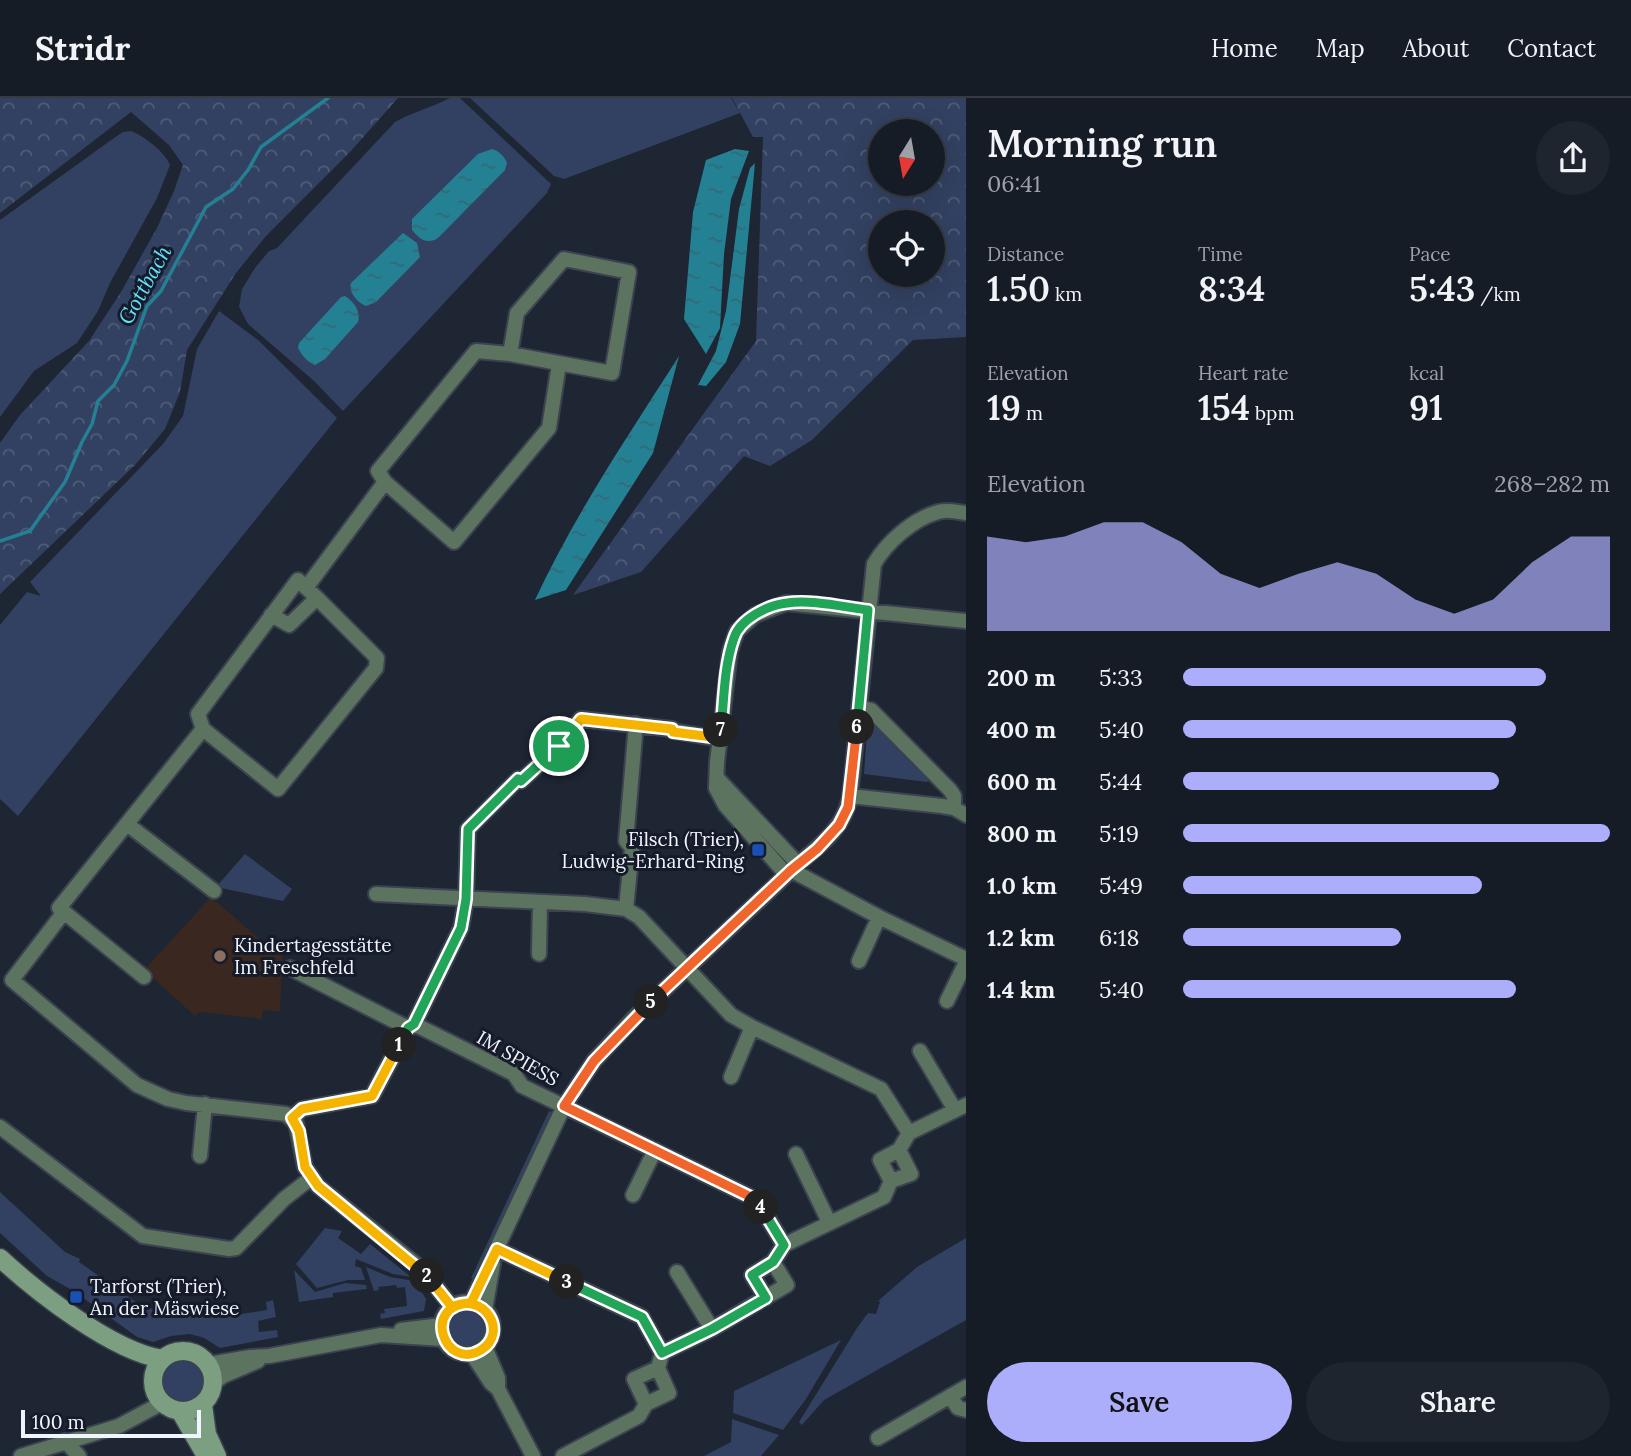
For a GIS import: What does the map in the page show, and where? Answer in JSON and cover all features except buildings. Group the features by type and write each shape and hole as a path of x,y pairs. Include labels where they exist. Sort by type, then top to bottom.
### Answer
{"main road":[{"path":"0,1258 41,1293 68,1322 143,1369 153,1379"},
{"path":"41,1293 114,1341 141,1354 162,1359"},
{"path":"188,1350 197,1353 209,1364 214,1383 211,1395 203,1405 180,1411 162,1403 155,1392 153,1379 154,1371 162,1359 170,1353 188,1350"},
{"path":"203,1405 207,1434 217,1456"},
{"path":"180,1411 206,1456"}],"street":[{"path":"510,354 517,313 564,259 629,272 612,373 510,354 476,351 378,471 386,482 454,542 549,428 559,364"},
{"path":"271,615 289,625 386,482"},
{"path":"471,1303 564,1106 594,1061 687,967 817,849 846,815 874,564 891,541 923,519 947,510 966,513"},
{"path":"298,580 311,593 377,658 376,668 278,789 203,729 198,714 298,580"},
{"path":"947,1001 966,960 879,918 792,869 725,805 716,788 716,777 730,651 734,636 742,625 755,615 786,603 966,621"},
{"path":"850,796 960,811 950,790 871,710 859,707"},
{"path":"292,1118 302,1109 372,1096 461,928 466,899 468,829 518,779 521,781 559,746 581,719 636,724 720,738"},
{"path":"626,909 632,848 626,841 636,724"},
{"path":"144,977 58,908 203,729"},
{"path":"127,824 214,891"},
{"path":"376,894 626,909 639,917 731,1014 752,1027 881,1089 909,1133"},
{"path":"539,954 541,902"},
{"path":"64,912 6,980 137,1085 168,1099 279,1111 292,1118 299,1131 305,1167 311,1178 423,1270 452,1307"},
{"path":"859,961 879,918"},
{"name":"IM SPIESS","path":"290,968 514,1073 522,1086 757,1200 784,1245"},
{"path":"731,1077 752,1027"},
{"path":"891,1181 880,1160 899,1150 909,1133 960,1108 920,1051"},
{"path":"200,1156 205,1104"},
{"path":"0,1126 143,1236 236,1248 284,1199 311,1178"},
{"path":"634,1195 655,1150"},
{"path":"766,1298 752,1275 773,1262 784,1245 884,1197 891,1181 911,1174 899,1150"},
{"path":"796,1154 829,1222"},
{"path":"485,1310 496,1251"},
{"path":"496,1251 642,1317 662,1353 658,1368 669,1393 646,1404 639,1416 563,1456"},
{"path":"662,1353 712,1329 787,1285 773,1262"},
{"path":"677,1272 712,1329"},
{"path":"471,1303 485,1310 492,1322 493,1331 479,1351 460,1354 450,1348 442,1332 446,1313 452,1307 471,1303"},
{"path":"209,1364 269,1356 400,1331 442,1332"},
{"path":"479,1351 491,1383 498,1390 533,1456"},
{"path":"214,1383 223,1376 269,1356"},
{"path":"646,1404 634,1378 658,1368"},
{"path":"878,1438 966,1387"},
{"path":"950,1396 958,1408 966,1410"},
{"path":"21,1456 119,1426 162,1403"},
{"path":"65,1441 79,1456"}],"shaded area":[{"name":"Kindertagesstätte Im Freschfeld","path":"211,897 261,940 283,942 280,1012 263,1010 262,1019 199,1012 195,1016 144,970"}],"green space":[{"path":"0,98 398,98 350,152 266,236 236,273 187,350 180,392 165,429 135,465 0,594 0,443 20,415 89,341 121,292 157,228 183,165 169,145 131,112 0,213"},
{"path":"450,98 460,98 551,184 547,193 343,411 314,381 248,324 239,307 242,289 269,251 277,248 395,122"},
{"path":"470,98 731,98 740,113 564,179 554,176"},
{"path":"732,98 966,98 966,337 913,340 812,440 770,466 744,456 641,572 573,595 756,341 763,137 753,137"},
{"path":"131,131 154,145 170,165 157,198 110,283 98,311 77,343 34,371 0,417 0,220 114,138 123,132"},
{"path":"219,311 258,340 337,418 18,816 0,799 0,625 27,592 41,596 30,582 163,444 183,416 197,349"},
{"path":"868,716 933,778 927,782 864,774"},
{"path":"245,854 292,889 283,901 216,887"},
{"path":"549,1111 554,1113 476,1280 471,1278"},
{"path":"0,1192 65,1252 80,1259 79,1262 146,1309 191,1305 228,1316 267,1310 266,1302 273,1300 276,1317 258,1321 259,1332 277,1330 278,1337 220,1348 204,1338 190,1334 153,1342 137,1337 72,1290 47,1276 0,1233"},
{"path":"325,1228 342,1231 338,1238 361,1254 370,1244 411,1277 393,1274 356,1259 355,1266 361,1268 365,1280 348,1280 317,1288 296,1264"},
{"path":"966,1238 966,1320 824,1400 802,1425 799,1422 857,1328 868,1313 876,1314 880,1302 878,1301 917,1267"},
{"path":"366,1267 390,1277 415,1281 426,1299 424,1311 381,1319 380,1314 385,1313 384,1309 407,1306 405,1287 378,1287 379,1290 374,1291"},
{"path":"294,1270 315,1292 345,1283 366,1285 367,1289 333,1293 333,1297 299,1302"},
{"path":"468,1309 482,1315 488,1329 482,1343 468,1349 454,1343 448,1329 454,1315"},
{"path":"841,1340 806,1399 783,1430 733,1413 734,1391"},
{"path":"183,1357 199,1364 206,1380 199,1396 183,1403 167,1396 160,1380 167,1364"},
{"path":"732,1419 779,1435 761,1456 704,1456 731,1442"}],"water":[{"path":"492,149 504,158 507,163 505,170 437,239 426,241 418,236 412,230 412,219 478,154"},
{"path":"735,149 749,151 731,199 724,254 720,328 706,354 684,319 693,212 706,160"},
{"path":"755,163 740,324 726,362 706,386 698,385 716,351 726,311 739,209 750,168"},
{"path":"403,233 417,243 420,257 376,302 363,305 352,293 351,283"},
{"path":"345,296 356,307 358,322 325,359 312,364 298,348 299,343 341,297"},
{"path":"679,356 653,453 566,590 535,600 585,506"}],"waterway":[{"name":"Gottbach","path":"0,541 30,531 65,482 92,424 98,401 114,385 127,361 147,306 161,291 206,207 233,189 261,147 328,98"}],"place":[{"name":"Filsch (Trier), Ludwig-Erhard-Ring","path":"758,850"},
{"name":"Kindertagesstätte Im Freschfeld","path":"220,956"},
{"name":"Tarforst (Trier), An der Mäswiese","path":"76,1297"}],"route":[{"path":"559,746 521,781 518,779 468,829 466,899 461,928 414,1024 408,1028 372,1096 302,1109 292,1118 299,1131 305,1167 318,1186 423,1270 452,1307 459,1304 477,1304 488,1314 492,1322 491,1340 479,1352 460,1354 450,1348 443,1339 441,1325 452,1307 459,1304 471,1303 497,1249 642,1317 662,1353 712,1329 766,1298 752,1275 773,1262 784,1245 757,1200 564,1106 581,1078 612,1040 687,967 817,849 846,815 868,610 786,603 748,619 734,636 730,651 720,738 673,732 672,729 581,719 559,746"}]}
